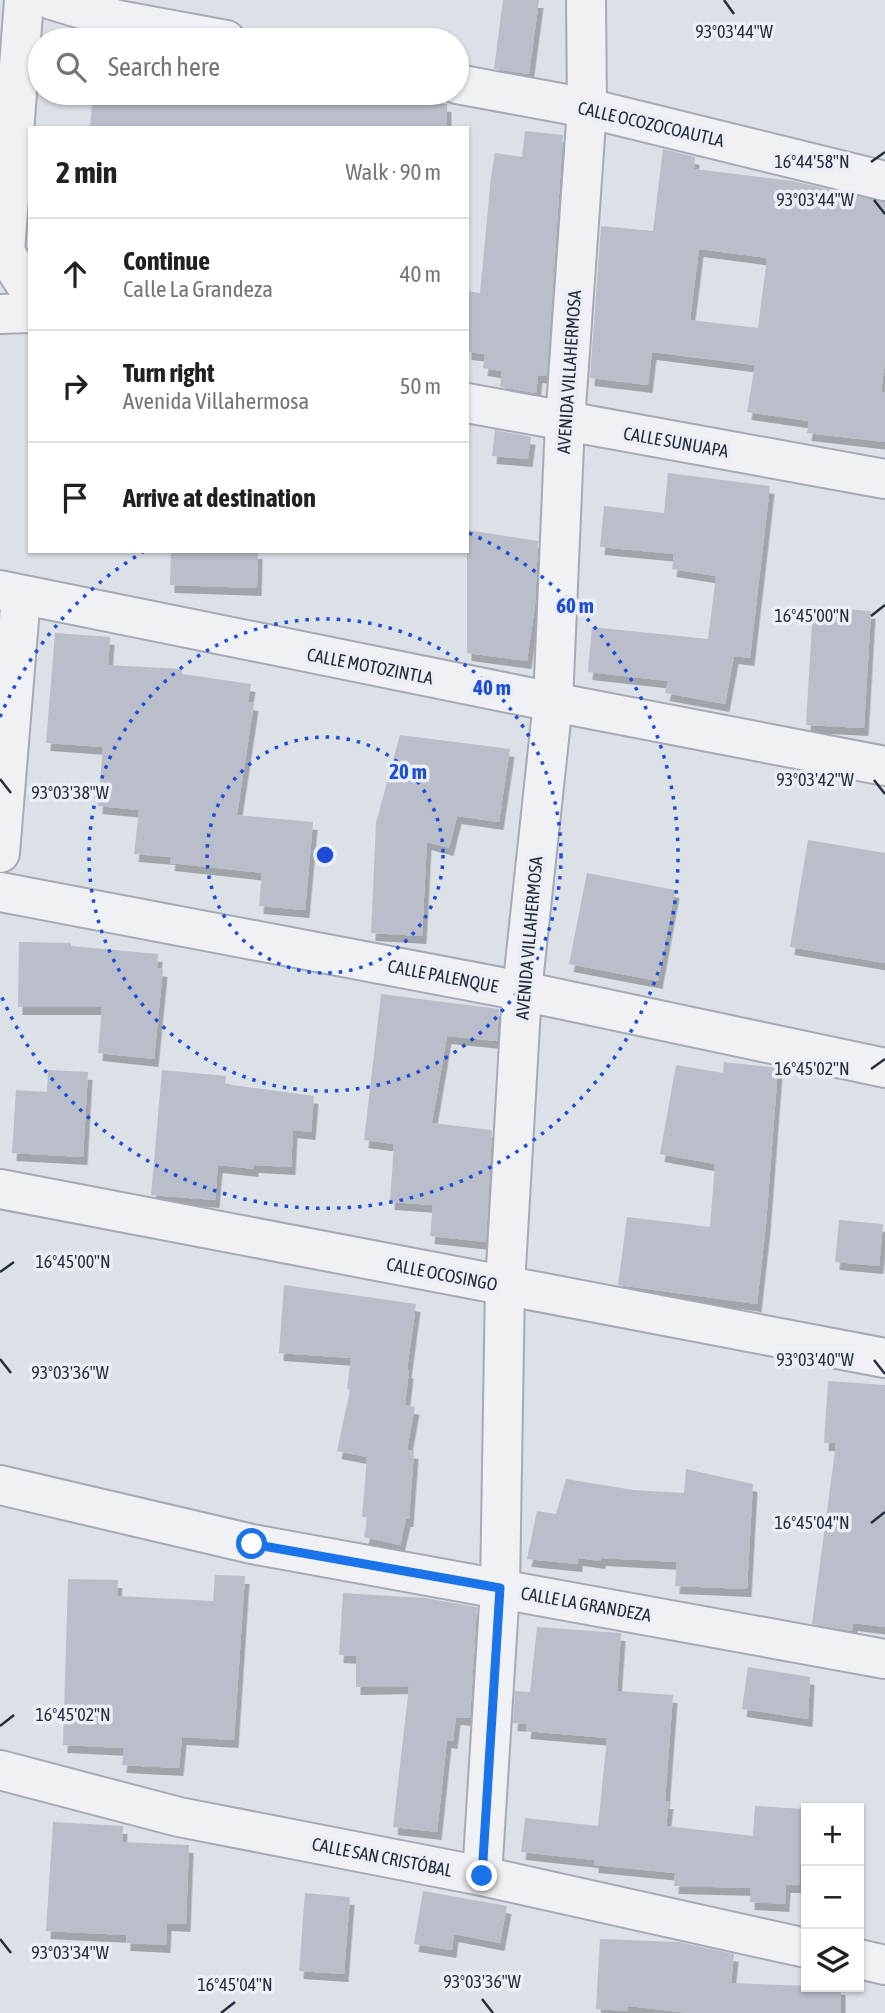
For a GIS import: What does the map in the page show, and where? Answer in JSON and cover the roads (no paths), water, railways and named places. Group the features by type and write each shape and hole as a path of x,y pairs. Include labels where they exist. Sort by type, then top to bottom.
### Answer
{"street":[{"path":"24,0 3,251 28,289"},
{"path":"52,0 118,20 161,28"},
{"name":"AVENIDA VILLAHERMOSA","path":"482,1876 500,1588 505,1285 522,990 553,702 565,422 587,108 586,0"},
{"name":"CALLE OCOZOCOAUTLA","path":"469,86 587,108 885,181"},
{"path":"0,314 28,313"},
{"name":"CALLE SUNUAPA","path":"469,403 885,479"},
{"path":"0,853 10,593"},
{"name":"CALLE MOTOZINTLA","path":"10,593 885,766"},
{"name":"CALLE PALENQUE","path":"0,892 522,990 885,1068"},
{"name":"CALLE OCOSINGO","path":"0,1189 885,1358"},
{"name":"CALLE LA GRANDEZA","path":"0,1485 252,1544 885,1659"},
{"name":"CALLE SAN CRISTÓBAL","path":"0,1770 179,1817 482,1876 801,1947"},
{"path":"864,1960 885,1965"}]}
